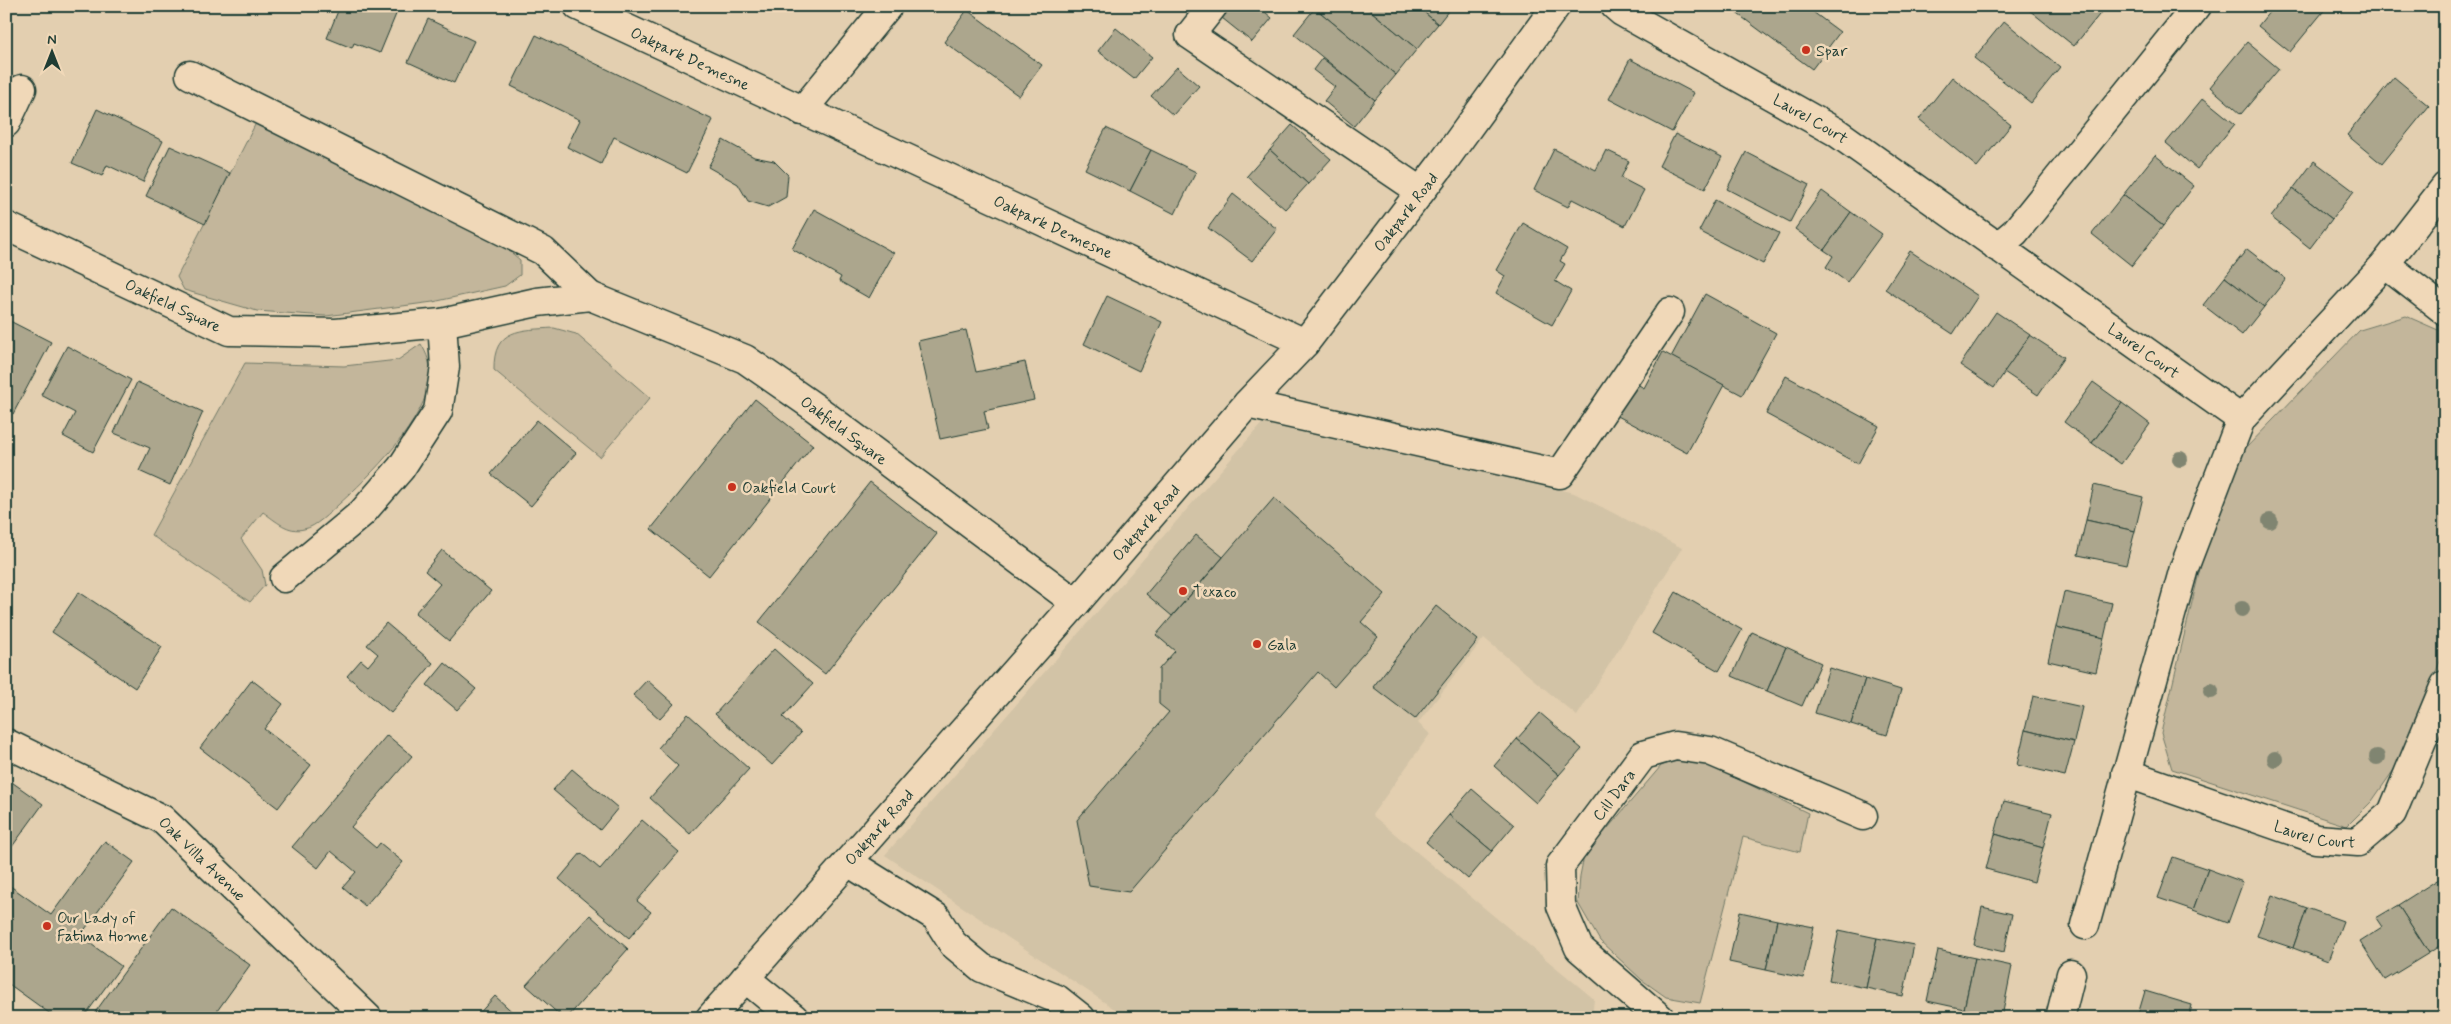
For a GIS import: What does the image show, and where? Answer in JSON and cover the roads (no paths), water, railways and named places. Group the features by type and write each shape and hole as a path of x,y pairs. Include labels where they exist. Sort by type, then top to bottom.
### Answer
{"street":[{"name":"Oakpark Demesne","path":"578,6 1305,343"},
{"path":"802,111 888,6"},
{"path":"1213,6 1190,35 1420,191"},
{"name":"Oakpark Road","path":"710,1018 1076,604 1247,404 1305,343 1556,6"},
{"name":"Laurel Court","path":"1615,6 1622,12 1836,132 2242,420"},
{"path":"1997,247 2016,232 2197,6"},
{"name":"Oakfield Square","path":"190,75 542,251 590,296 745,359 814,407 1076,604"},
{"path":"6,123 22,89"},
{"path":"2085,925 2184,568 2242,420 2385,264 2445,187"},
{"name":"Oakfield Square","path":"6,226 229,331 336,333 442,323 537,302 590,296"},
{"path":"2385,264 2445,310"},
{"path":"1247,404 1560,474 1670,312"},
{"path":"284,578 362,513 401,468 438,411 445,367 442,323"},
{"name":"Laurel Court","path":"2126,773 2316,839 2358,842 2392,813 2445,685"},
{"name":"Oak Villa Avenue","path":"6,743 162,819 368,1018"},
{"name":"Cill Dara","path":"1660,1018 1579,948 1562,906 1560,866 1643,755 1675,746 1710,751 1863,816"},
{"path":"848,862 936,916 953,944 982,968 1057,999 1081,1018"},
{"path":"2060,1018 2071,974"},
{"path":"745,978 794,1018"}],"place":[{"name":"Spar","path":"1806,50"},
{"name":"Oakfield Court","path":"732,487"},
{"name":"Texaco","path":"1183,591"},
{"name":"Gala","path":"1257,644"},
{"name":"Our Lady of Fatima Home","path":"47,926"}]}
